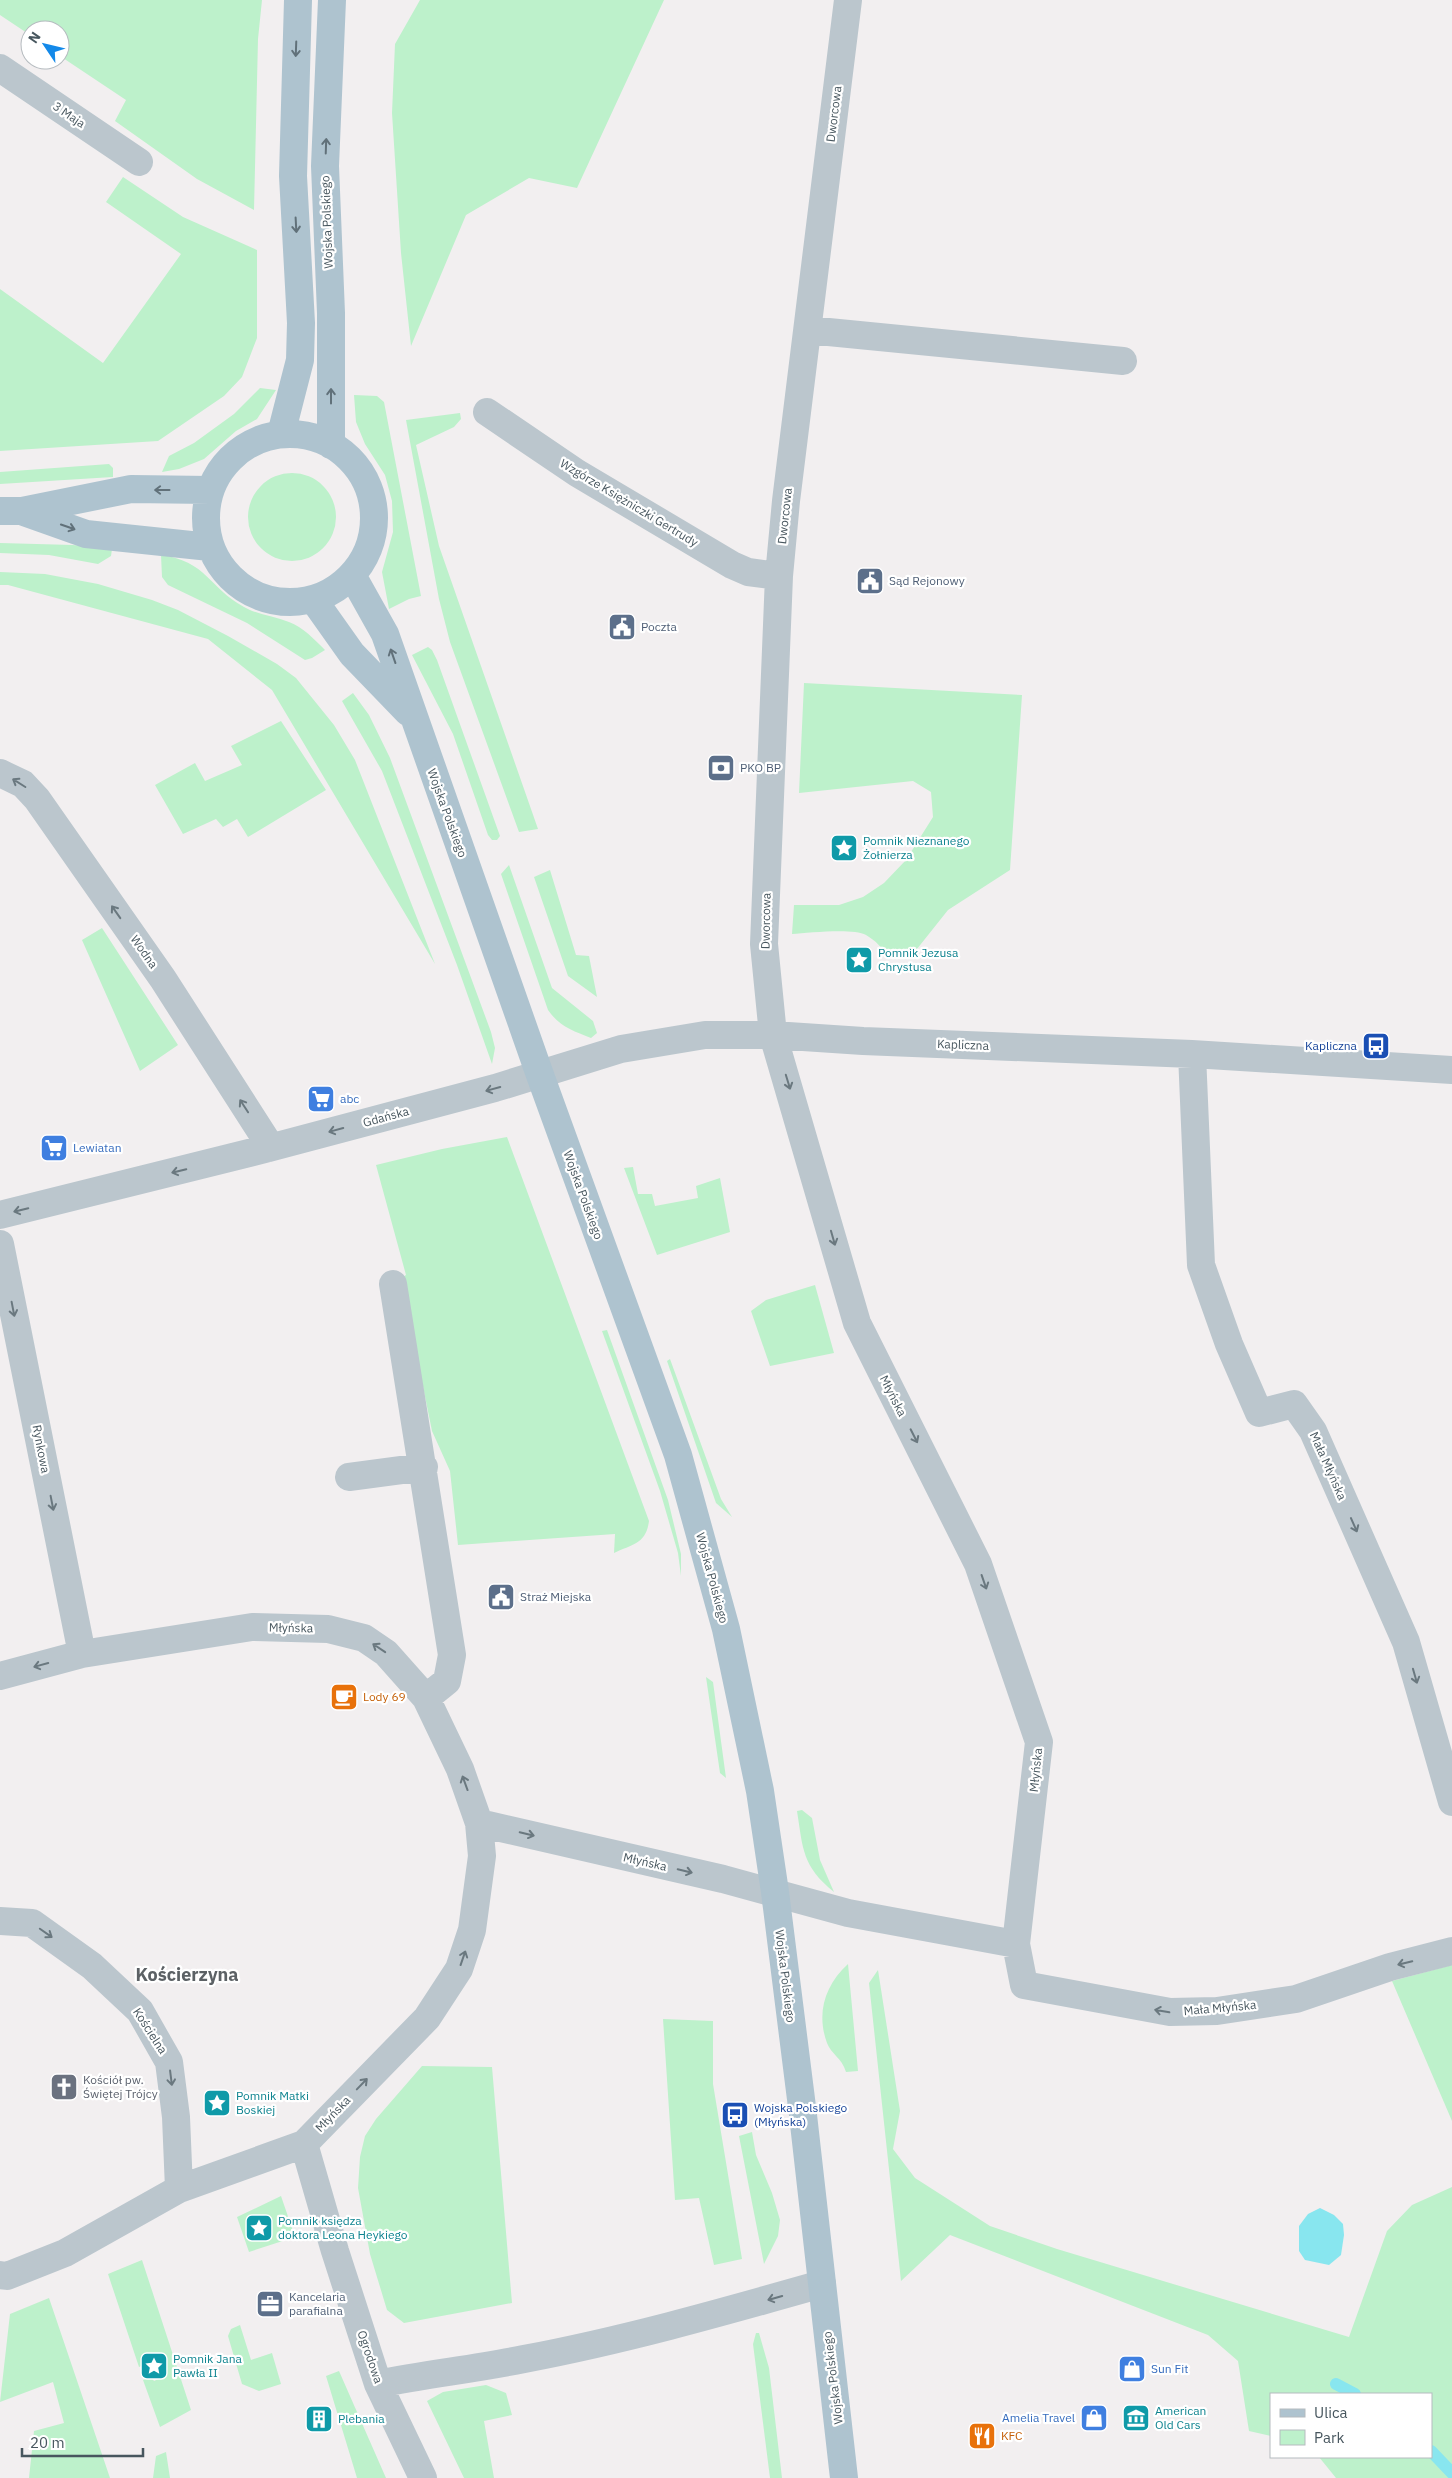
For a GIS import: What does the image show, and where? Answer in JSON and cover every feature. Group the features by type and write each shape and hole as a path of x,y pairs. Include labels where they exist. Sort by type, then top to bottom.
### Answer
{"main road":[{"path":"282,434 300,360 302,323 293,176 298,0"},
{"name":"Wojska Polskiego","path":"331,445 331,313 325,166 332,0"},
{"path":"282,434 307,436 331,445 351,460 365,481 373,505 374,530 366,554 352,575 334,590 313,599 285,602 271,601 251,593 234,581 220,566 210,547 205,518 210,490 221,468 238,452 259,440 282,434"},
{"path":"11,511 131,490 210,490"},
{"path":"11,511 86,534 210,547"},
{"name":"Wojska Polskiego","path":"352,575 385,634 540,1075 678,1455 728,1639 760,1791 774,1892 844,2478"},
{"name":"Wojska Polskiego","path":"313,599 352,654 414,719"}],"street":[{"name":"Dworcowa","path":"773,1035 764,944 779,576 848,0"},
{"name":"3 Maja","path":"0,68 139,162"},
{"path":"808,330 1123,361"},
{"name":"Wzgórze Księżniczki Gertrudy","path":"486,412 577,473 732,565 748,572 779,576"},
{"name":"Wodna","path":"0,773 23,784 37,799 163,979 265,1138 269,1148"},
{"name":"Gdańska","path":"0,1215 269,1148 540,1075 621,1049 705,1035 773,1035"},
{"name":"Kapliczna","path":"773,1035 863,1042 1192,1054 1452,1070"},
{"name":"Młyńska","path":"479,1823 774,1892 848,1913 1016,1944 1039,1742 978,1564 857,1324 773,1035"},
{"name":"Mała Młyńska","path":"1192,1054 1201,1265 1229,1344 1259,1413 1294,1404 1313,1431 1406,1642 1452,1802"},
{"name":"Rynkowa","path":"0,1244 82,1654"},
{"path":"392,1284 424,1467 433,1548 452,1654 447,1681 426,1698"},
{"path":"349,1477 424,1467"},
{"name":"Młyńska","path":"0,1676 82,1654 252,1627 328,1628 364,1638 386,1653 426,1698 460,1769 479,1823 482,1856 479,1890 472,1930 459,1969 427,2018 304,2144"},
{"name":"Kościelna","path":"0,1921 32,1923 92,1966 140,2011 169,2062 176,2117 179,2189"},
{"name":"Mała Młyńska","path":"1016,1944 1024,1986 1170,2012 1218,2011 1296,1999 1390,1967 1452,1951"},
{"path":"0,2275 8,2276 65,2253 179,2189 304,2144"},
{"name":"Ogrodowa","path":"304,2144 335,2251 378,2384 423,2478"},
{"path":"378,2384 523,2360 699,2320 822,2284"}],"green space":[{"path":"0,0 262,0 258,39 254,210 197,179 115,121 126,100 70,63 70,20 20,20 20,28 0,15"},
{"path":"420,0 664,0 577,188 529,178 466,215 411,346 401,253 392,113 395,44"},
{"path":"123,177 183,217 257,250 257,338 242,377 224,396 158,441 0,451 0,289 103,363 181,254 106,202"},
{"path":"260,388 276,390 257,419 236,431 204,459 179,469 162,472 169,456 194,443 234,414"},
{"path":"354,395 377,396 384,402 421,596 409,599 389,609 382,572 393,532 392,501 385,475 365,444 356,422"},
{"path":"460,413 461,419 454,427 416,445 439,546 538,829 519,832 450,642 439,599 406,420"},
{"path":"109,464 113,468 113,477 0,484 0,472"},
{"path":"292,473 309,476 317,480 329,492 333,500 336,517 333,534 329,542 317,554 309,558 292,561 275,558 267,554 255,542 251,534 248,517 251,500 255,492 267,480 275,476"},
{"path":"0,543 73,545 112,549 111,556 98,564 49,555 0,553"},
{"path":"161,555 176,558 198,569 232,600 244,607 299,627 325,650 305,660 247,623 168,585 162,577"},
{"path":"0,572 45,574 98,584 152,600 178,610 228,636 277,664 296,678 334,725 355,760 435,964 272,690 208,639 8,585 0,585"},
{"path":"428,647 432,650 437,660 500,836 497,840 492,840 488,835 453,734 412,655"},
{"path":"804,683 1022,695 1010,870 948,910 909,959 888,954 873,940 860,933 831,931 792,934 794,905 839,905 863,897 884,883 906,860 933,817 931,792 913,781 799,793"},
{"path":"353,693 369,715 390,758 491,1032 495,1048 492,1064 457,965 382,771 342,701"},
{"path":"281,721 326,790 248,837 237,819 223,827 216,819 183,834 155,785 195,763 205,781 242,765 231,746"},
{"path":"509,865 552,988 593,1021 597,1033 591,1038 562,1024 548,1010 501,874"},
{"path":"550,870 576,955 589,956 597,997 568,976 534,877"},
{"path":"102,928 178,1045 140,1071 82,940"},
{"path":"507,1137 649,1521 642,1539 614,1553 615,1534 458,1545 450,1471 432,1431 401,1278 406,1275 376,1165 442,1149"},
{"path":"633,1167 638,1194 652,1194 655,1206 698,1198 696,1186 720,1178 730,1232 657,1255 624,1168"},
{"path":"815,1285 834,1353 770,1366 751,1311 766,1300"},
{"path":"607,1330 668,1500 681,1554 681,1576 678,1553 660,1491 602,1331"},
{"path":"670,1359 721,1499 732,1517 716,1503 667,1361"},
{"path":"706,1677 713,1682 726,1778 720,1773"},
{"path":"802,1810 812,1818 820,1860 834,1892 816,1874 806,1856 797,1811"},
{"path":"848,1964 858,2071 846,2072 842,2063 827,2043 822,2021 828,1990 833,1981"},
{"path":"1452,1965 1452,2121 1392,1981"},
{"path":"878,1970 900,2111 893,2149 915,2178 990,2226 1057,2249 1349,2337 1387,2231 1412,2205 1452,2187 1452,2478 1336,2478 1320,2458 1432,2458 1432,2393 1270,2393 1270,2436 1249,2431 1238,2361 1208,2335 950,2235 901,2281 869,1983"},
{"path":"663,2019 713,2021 713,2084 742,2259 714,2265 699,2198 675,2200"},
{"path":"422,2066 492,2067 512,2303 404,2323 387,2310 370,2254 358,2188 360,2157 365,2136 376,2119"},
{"path":"752,2132 756,2155 772,2193 780,2220 778,2236 764,2264 739,2136"},
{"path":"281,2196 295,2237 249,2252 237,2217"},
{"path":"142,2260 191,2410 160,2427 143,2380 151,2377 154,2381 165,2376 159,2356 147,2360 147,2364 139,2367 108,2274"},
{"path":"49,2298 110,2478 29,2478 34,2431 64,2423 53,2382 0,2402 10,2314"},
{"path":"240,2325 251,2360 272,2353 281,2384 259,2391 242,2384 228,2336 231,2329"},
{"path":"756,2333 759,2333 769,2368 782,2478 770,2478 753,2344"},
{"path":"339,2371 386,2478 357,2478 326,2376"},
{"path":"486,2385 506,2393 512,2415 484,2421 494,2478 464,2478 427,2401 443,2392"},
{"path":"166,2452 170,2478 153,2478 156,2456"}],"water":[{"path":"1320,2208 1334,2215 1343,2224 1344,2235 1341,2255 1329,2265 1305,2260 1299,2251 1299,2226 1308,2214"}],"waterway":[{"path":"1336,2384 1353,2393"},
{"path":"1432,2452 1452,2473"}],"place":[{"name":"Sąd Rejonowy","path":"870,581"},
{"name":"Poczta","path":"622,627"},
{"name":"PKO BP","path":"721,768"},
{"name":"Pomnik Nieznanego Żołnierza","path":"844,848"},
{"name":"Pomnik Jezusa Chrystusa","path":"859,960"},
{"name":"Kapliczna","path":"1376,1046"},
{"name":"abc","path":"321,1099"},
{"name":"Lewiatan","path":"54,1148"},
{"name":"Straż Miejska","path":"501,1597"},
{"name":"Lody 69","path":"344,1697"},
{"name":"Kościół pw. Świętej Trójcy","path":"64,2087"},
{"name":"Pomnik Matki Boskiej","path":"217,2103"},
{"name":"Wojska Polskiego (Młyńska)","path":"735,2115"},
{"name":"Pomnik księdza doktora Leona Heykiego","path":"259,2228"},
{"name":"Kancelaria parafialna","path":"270,2304"},
{"name":"Pomnik Jana Pawła II","path":"154,2366"},
{"name":"Sun Fit","path":"1132,2369"},
{"name":"Amelia Travel","path":"1094,2418"},
{"name":"American Old Cars","path":"1136,2418"},
{"name":"Plebania","path":"319,2419"},
{"name":"KFC","path":"982,2436"}],"district":[{"name":"Kościerzyna","path":"187,1975"}]}
